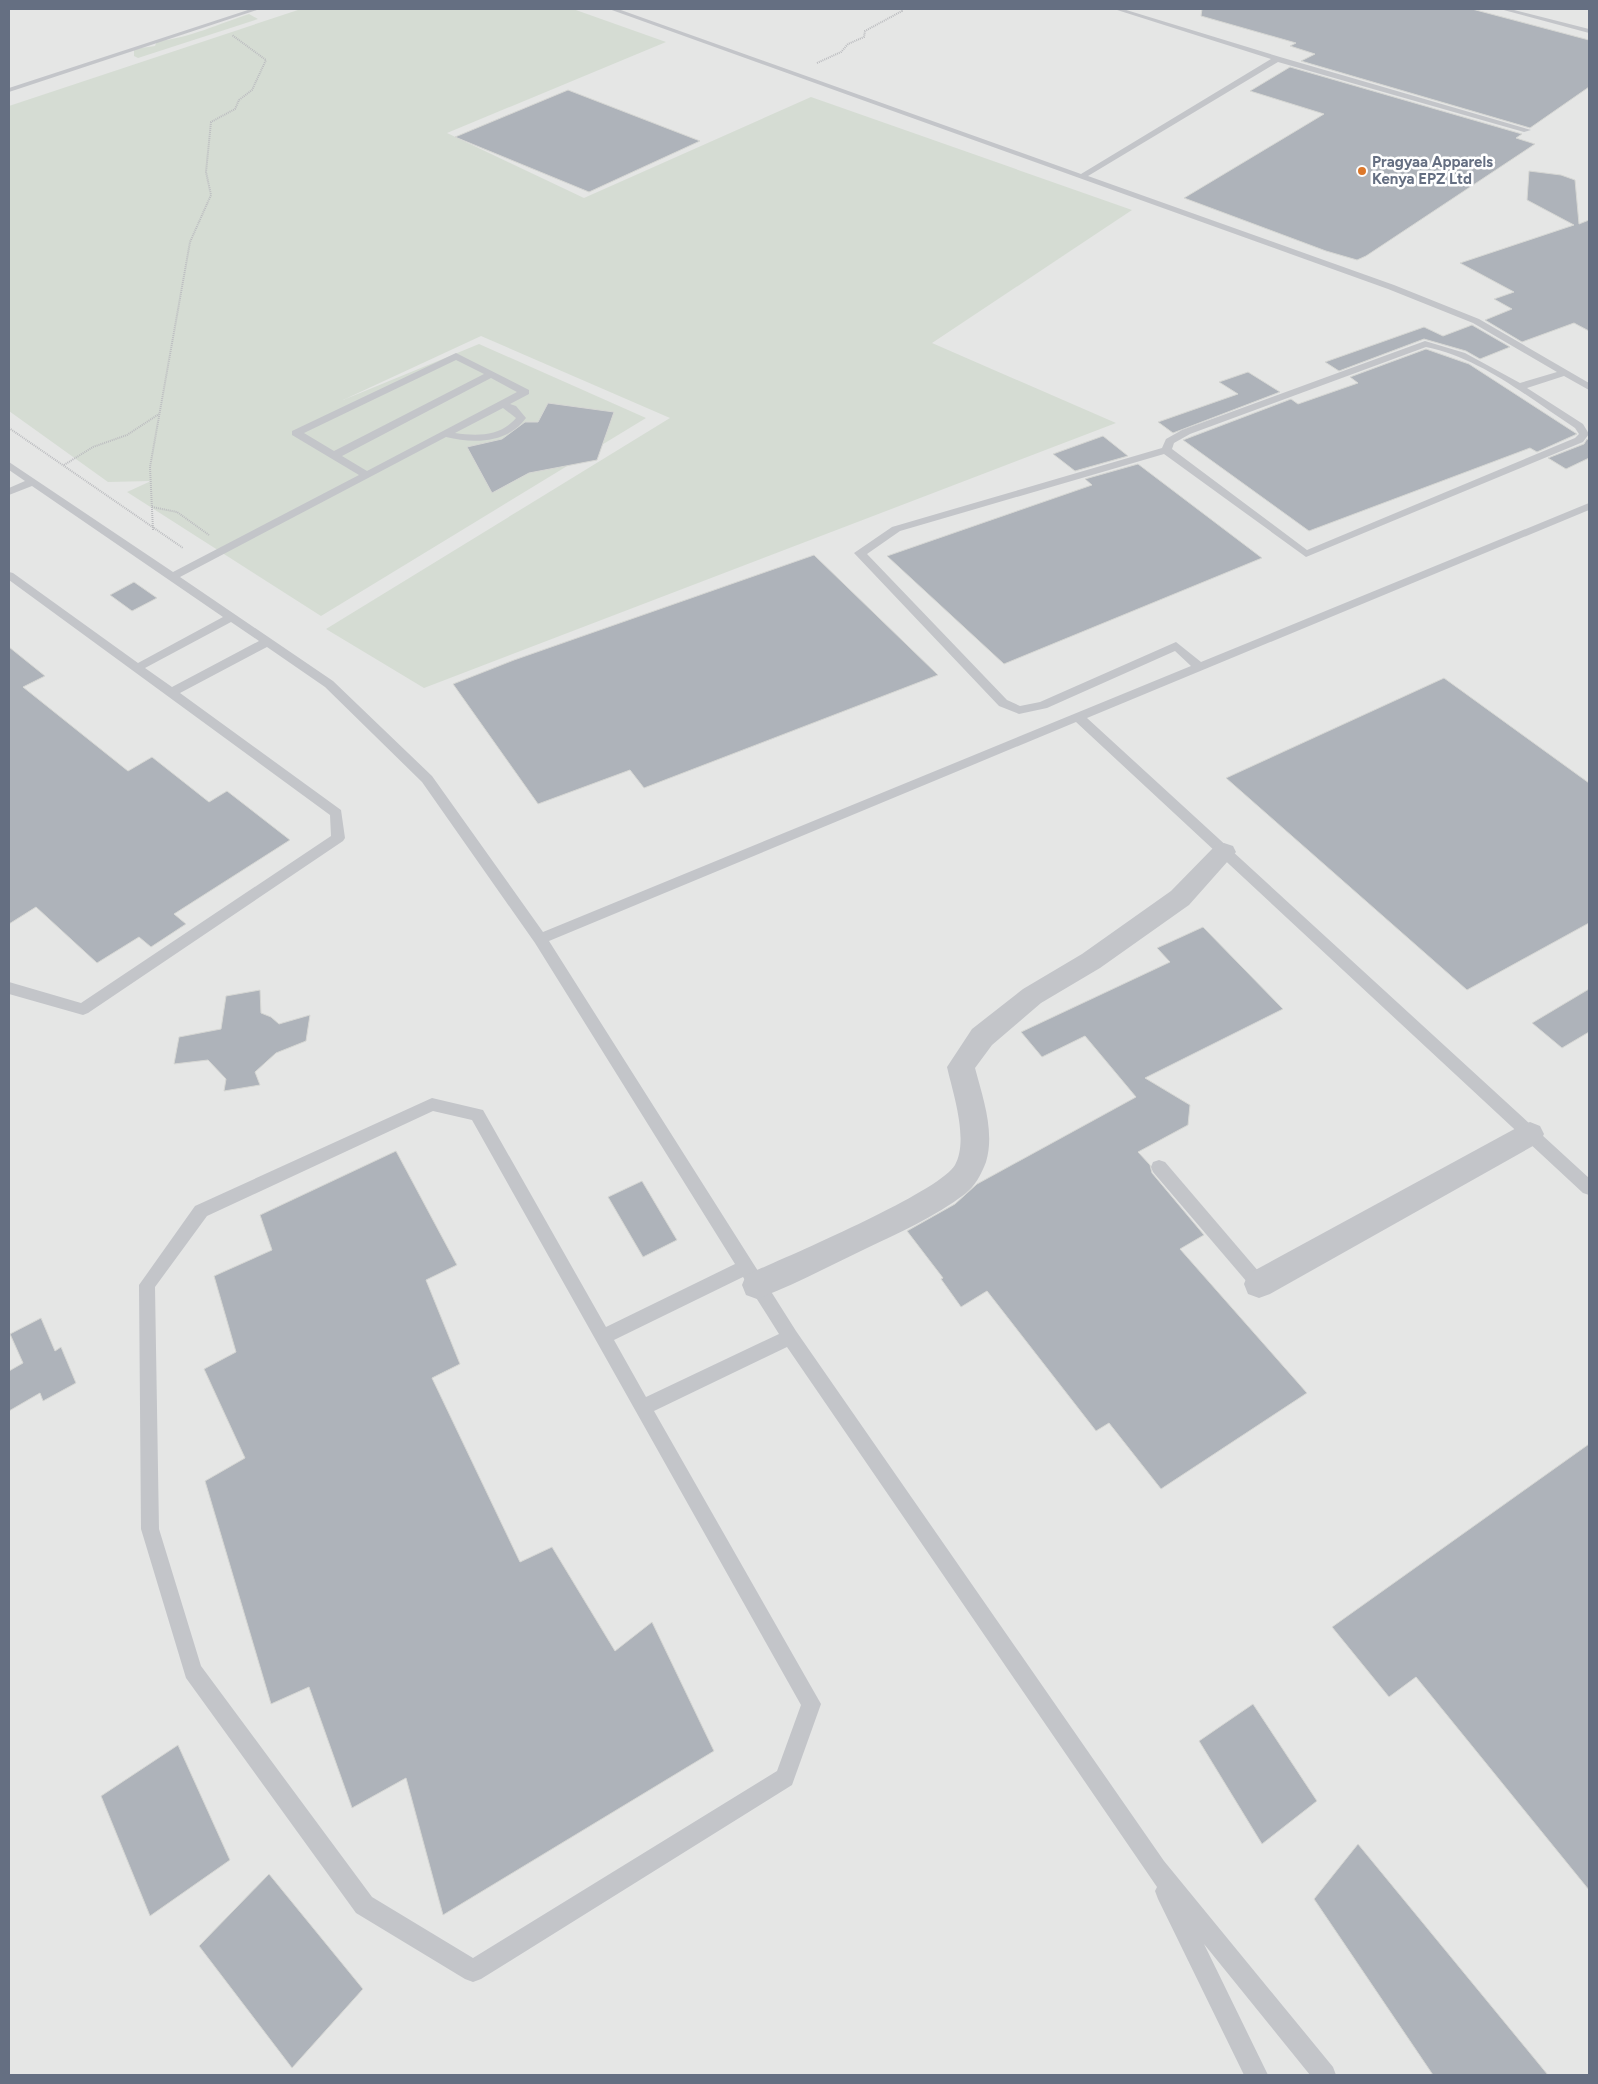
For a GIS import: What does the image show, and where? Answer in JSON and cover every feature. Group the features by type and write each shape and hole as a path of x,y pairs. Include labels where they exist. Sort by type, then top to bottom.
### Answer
{"street":[{"path":"751,1276 820,1257 934,1198 966,1176 976,1144 970,1104 961,1066 982,1037 1032,996 1091,961 1180,898 1224,852"},
{"path":"1259,1284 1530,1134"}],"lane":[{"path":"9,90 257,9"},
{"path":"612,9 1391,287 1467,317 1589,387"},
{"path":"1117,9 1277,58 1527,130"},
{"path":"1503,9 1589,31"},
{"path":"1081,177 1277,58"},
{"path":"1166,450 1306,554 1580,440 1584,434 1579,426 1519,387 1452,349 1426,344 1180,435 1170,441 1166,450 896,529 860,553 1003,703 1019,710 1043,705 1176,646 1200,667"},
{"path":"172,577 503,404 525,392 456,356 296,434 367,475"},
{"path":"1519,387 1565,373"},
{"path":"333,456 492,374"},
{"path":"445,434 473,439 490,437 507,430 520,418 512,408 503,404"},
{"path":"9,465 329,684 427,779 540,939 790,1337 1156,1869 1325,2075"},
{"path":"9,492 32,482"},
{"path":"540,939 1589,506"},
{"path":"9,575 336,813 338,838 83,1009 9,988"},
{"path":"137,668 231,618"},
{"path":"171,693 267,642"},
{"path":"1078,717 1589,1188"},
{"path":"432,1104 477,1115 643,1408 811,1704 785,1778 473,1971 364,1905 193,1671 150,1529 147,1285 202,1211 432,1104"},
{"path":"1159,1167 1259,1284"},
{"path":"603,1337 751,1276"},
{"path":"643,1408 790,1337"},
{"path":"1156,1869 1256,2075"}],"path":[{"path":"798,75 818,62 841,52 848,44 864,37 865,31 902,11 901,9"},
{"path":"153,529 150,466 190,242 211,195 206,172 211,122 235,109 239,100 252,90 266,60 215,22"},
{"path":"64,465 93,447 127,435 159,414"},
{"path":"9,428 202,561"},
{"path":"152,507 177,512 228,548"}],"shaded area":[{"path":"9,9 1589,9 1589,2075 9,2075"},
{"path":"301,9 573,9 666,42 447,133 584,198 811,97 1132,210 932,343 1116,423 424,688 326,629 670,418 481,336 343,400 479,344 646,418 321,616 127,492 151,481 108,482 9,411 9,106"},
{"path":"249,14 258,19 138,58 134,56 134,49 155,46 157,41 192,34"}],"building":[{"path":"1202,9 1472,9 1589,40 1589,87 1530,128 1301,61 1315,54 1290,46 1296,43 1201,16"},
{"name":"Pragyaa Apparels Kenya EPZ Ltd","path":"1290,67 1522,134 1516,138 1535,144 1366,256 1357,260 1326,251 1184,198 1324,114 1250,91"},
{"path":"568,90 700,141 589,192 455,137"},
{"path":"1529,171 1561,175 1575,180 1579,224 1589,220 1589,331 1574,323 1522,342 1485,320 1512,309 1494,299 1514,292 1460,263 1574,225 1527,200"},
{"path":"1472,325 1510,347 1480,359 1466,351 1424,339 1339,371 1325,362 1424,327 1443,336"},
{"path":"1426,349 1469,364 1577,434 1537,452 1530,448 1309,531 1183,440 1291,399 1298,404 1358,383 1350,377"},
{"path":"1248,372 1280,392 1173,433 1158,422 1238,394 1219,382"},
{"path":"548,403 614,412 597,460 529,473 492,493 467,447 502,439 525,422 538,422"},
{"path":"1103,436 1128,456 1075,471 1053,454"},
{"path":"1587,439 1589,441 1589,458 1566,469 1548,458 1584,444"},
{"path":"1138,464 1262,558 1004,664 887,556 1092,485 1085,479"},
{"path":"814,555 938,675 644,788 630,770 538,804 453,684 514,660"},
{"path":"134,582 157,598 132,611 110,595"},
{"path":"9,647 45,676 23,687 128,771 152,757 209,802 227,791 290,840 174,914 186,924 151,947 139,937 97,963 36,907 9,924"},
{"path":"1444,678 1589,783 1589,923 1467,990 1226,778"},
{"path":"1203,927 1283,1009 1145,1078 1190,1105 1188,1125 1138,1152 1150,1165 1152,1173 1204,1235 1180,1249 1307,1393 1161,1489 1109,1423 1096,1431 987,1291 961,1307 941,1279 943,1278 907,1231 955,1204 977,1184 1136,1097 1085,1036 1042,1057 1021,1032 1170,962 1157,948"},
{"path":"1589,989 1589,1032 1562,1048 1532,1023"},
{"path":"260,990 261,1013 271,1017 279,1024 310,1015 306,1041 276,1053 255,1072 260,1085 224,1091 226,1079 208,1060 174,1064 179,1037 221,1029 226,996"},
{"path":"396,1151 457,1265 426,1280 460,1364 432,1378 520,1562 552,1547 615,1651 652,1622 714,1751 443,1915 406,1778 352,1808 309,1687 271,1704 205,1481 245,1458 204,1369 236,1352 214,1276 272,1250 260,1215"},
{"path":"642,1181 677,1240 643,1257 608,1197"},
{"path":"41,1318 55,1351 61,1347 76,1383 43,1401 40,1393 9,1411 9,1371 23,1363 10,1334"},
{"path":"1589,1444 1589,1890 1416,1677 1389,1697 1332,1627"},
{"path":"1253,1704 1317,1801 1262,1844 1199,1741"},
{"path":"178,1745 230,1860 150,1916 101,1796"},
{"path":"1358,1844 1548,2075 1433,2075 1314,1899"},
{"path":"269,1874 363,1989 292,2068 199,1946"}],"place":[{"name":"Pragyaa Apparels Kenya EPZ Ltd","path":"1362,171"}]}
